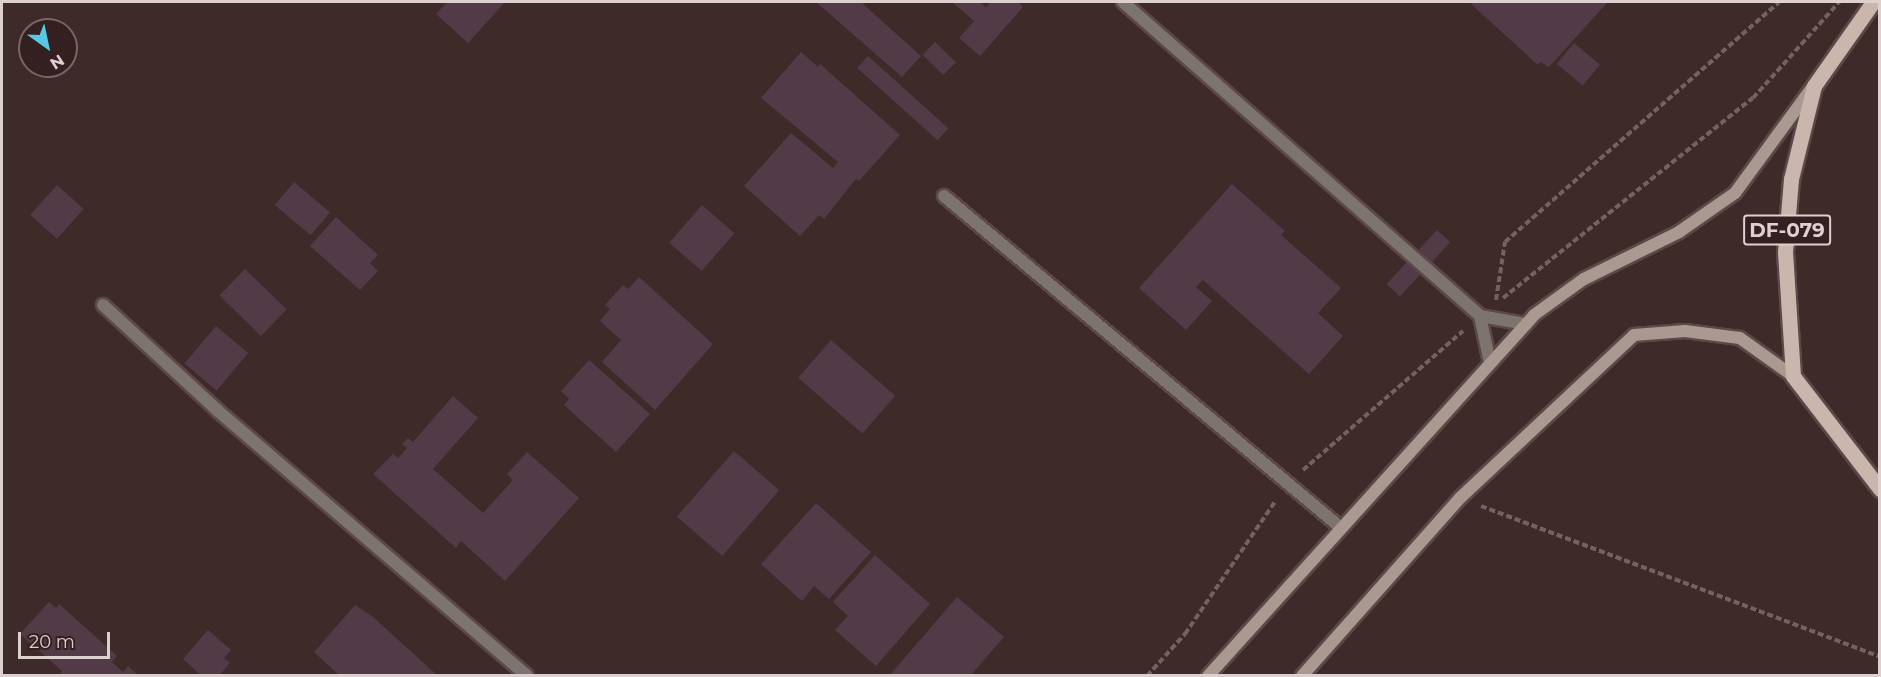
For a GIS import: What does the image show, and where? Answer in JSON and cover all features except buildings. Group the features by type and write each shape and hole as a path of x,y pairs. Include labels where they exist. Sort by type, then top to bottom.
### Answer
{"main road":[{"name":"DF-079","path":"1793,376 1785,252 1791,179 1814,86 1873,2"},
{"path":"1208,675 1526,324 1584,279 1679,232 1735,193 1814,86"},
{"path":"1302,675 1460,498 1634,335 1685,331 1740,338 1793,376 1880,489"}],"street":[{"path":"1123,2 1486,317 1526,324"},
{"path":"944,196 1340,527"},
{"path":"103,305 217,410 527,675"},
{"path":"1486,317 1490,363"}],"path":[{"path":"1486,317 1505,242 1779,2"},
{"path":"1460,498 1880,657"}]}
